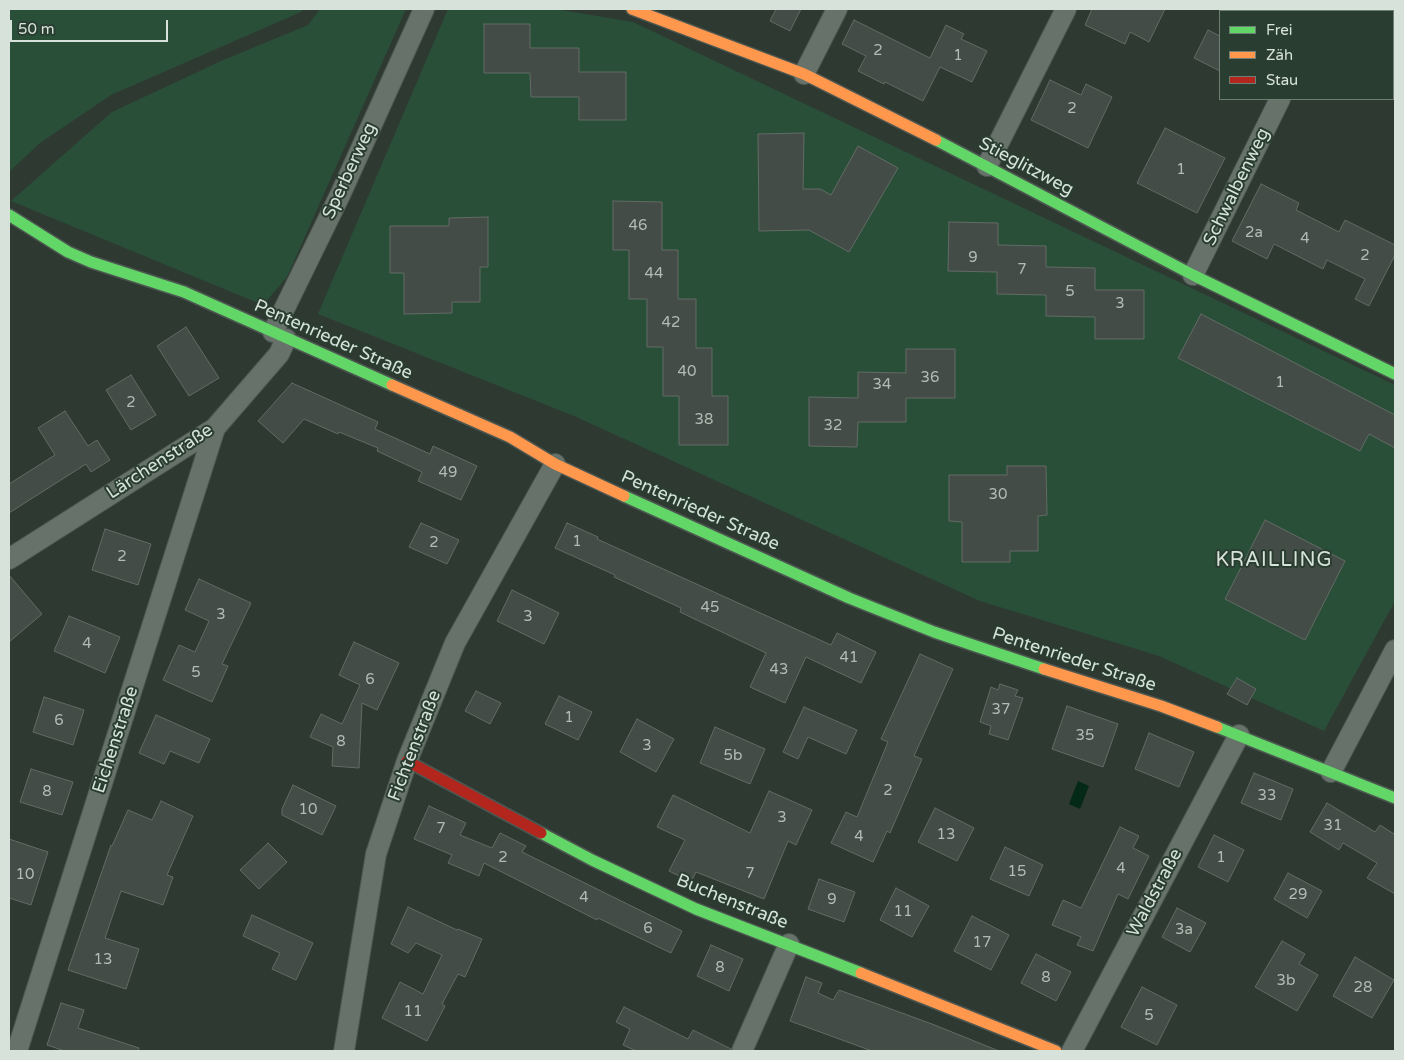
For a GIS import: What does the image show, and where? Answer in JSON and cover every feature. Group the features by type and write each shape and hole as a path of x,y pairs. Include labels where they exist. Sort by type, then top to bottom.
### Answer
{"street":[{"name":"Sperberweg","path":"280,335 341,193 424,9"},
{"name":"Stieglitzweg","path":"636,9 804,74 987,166 1193,275 1395,374"},
{"path":"804,74 837,9"},
{"path":"987,166 1066,9"},
{"name":"Schwalbenweg","path":"1193,275 1280,100"},
{"name":"Pentenrieder Straße","path":"9,215 68,252 91,262 184,292 510,437 555,464 849,598 934,632 1060,675 1160,706 1239,735 1395,798"},
{"name":"Lärchenstraße","path":"9,559 215,428 279,354 280,335"},
{"name":"Eichenstraße","path":"17,1051 215,428"},
{"name":"Fichtenstraße","path":"344,1051 376,854 407,761 455,643 555,464"},
{"path":"1331,772 1395,650"},
{"name":"Waldstraße","path":"1072,1051 1239,735"},
{"name":"Buchenstraße","path":"407,761 592,860 696,909 789,944 1056,1051"},
{"path":"742,1051 789,944"}],"shaded area":[{"path":"9,9 303,9 301,12 111,95 40,143 9,172"},
{"path":"320,9 406,9 287,277 263,305 11,201 112,112 221,61 308,25"},
{"path":"448,9 555,9 633,22 1395,385 1395,601 1324,731 1159,656 980,601 574,416 318,314"},
{"path":"1078,781 1089,786 1080,809 1069,804"}],"building":[{"path":"776,9 801,9 790,31 770,21"},
{"path":"1092,9 1165,9 1149,42 1130,32 1125,44 1085,25"},
{"path":"854,20 930,58 946,25 964,34 961,39 987,51 972,82 940,67 923,101 858,71 866,56 842,44"},
{"path":"484,24 530,24 530,48 579,48 579,72 626,72 626,120 579,120 579,97 531,97 530,73 484,73"},
{"path":"1208,30 1219,36 1219,70 1194,58"},
{"path":"1050,80 1081,95 1086,84 1112,97 1088,148 1031,120"},
{"path":"1165,128 1225,158 1197,213 1137,183"},
{"path":"804,133 803,189 820,189 831,195 858,146 898,168 849,252 809,230 759,231 758,134"},
{"path":"1261,184 1299,203 1296,210 1339,232 1345,220 1395,245 1395,255 1369,306 1355,299 1365,279 1327,260 1323,269 1274,244 1267,259 1232,241"},
{"path":"613,201 662,202 662,250 678,250 678,299 696,299 696,348 712,348 712,396 728,396 728,445 679,445 679,396 663,396 663,347 647,347 647,299 629,299 629,250 613,250"},
{"path":"488,217 488,267 480,267 480,302 452,302 452,313 404,314 404,273 390,273 390,226 449,226 449,218"},
{"path":"949,222 998,223 998,245 1046,246 1046,267 1095,268 1095,290 1144,290 1144,339 1095,339 1095,317 1046,316 1046,295 997,294 997,272 948,271"},
{"path":"1201,314 1395,415 1395,448 1369,434 1360,451 1178,358"},
{"path":"186,327 219,378 189,396 157,346"},
{"path":"906,349 955,349 955,398 906,398 906,422 858,422 857,447 809,446 809,397 858,398 858,372 906,373"},
{"path":"131,375 156,415 131,430 106,390"},
{"path":"292,383 378,422 375,429 430,454 433,446 477,466 461,500 418,481 422,472 377,451 378,448 339,432 338,434 304,419 283,443 258,421"},
{"path":"65,411 88,446 97,440 110,460 91,472 86,464 9,513 9,484 55,455 38,428"},
{"path":"1007,466 1046,466 1047,515 1038,516 1038,551 1010,551 1010,562 962,562 962,522 949,521 949,475 1007,475"},
{"path":"1265,520 1345,561 1305,640 1225,599"},
{"path":"421,523 459,540 447,564 409,547"},
{"path":"567,523 598,537 597,539 831,645 837,633 876,652 861,683 806,657 785,703 750,687 766,653 680,612 681,608 614,577 615,575 555,548"},
{"path":"105,529 151,544 138,585 92,570"},
{"path":"9,575 42,614 9,642"},
{"path":"199,579 251,603 222,664 228,666 212,702 163,680 179,645 195,652 209,621 185,610"},
{"path":"512,590 559,613 544,644 497,621"},
{"path":"69,616 120,637 105,673 54,651"},
{"path":"354,642 399,663 377,710 362,703 359,768 332,766 333,747 310,737 321,714 342,724 360,685 339,675"},
{"path":"920,654 953,669 914,756 922,759 890,833 887,831 873,862 831,843 846,812 857,817 888,742 881,739"},
{"path":"1237,678 1256,689 1247,705 1227,694"},
{"path":"1000,684 1018,690 1015,696 1023,698 1008,740 989,734 991,726 980,722 991,687 998,690"},
{"path":"476,691 501,703 490,724 465,711"},
{"path":"559,696 592,712 578,740 545,724"},
{"path":"44,697 84,710 73,745 33,732"},
{"path":"1067,706 1118,724 1103,767 1052,749"},
{"path":"804,707 857,730 846,754 808,737 798,759 783,752"},
{"path":"156,715 210,739 199,763 170,751 164,764 139,753"},
{"path":"637,719 674,739 656,772 620,752"},
{"path":"715,727 765,749 750,784 700,763"},
{"path":"1149,733 1194,752 1179,787 1135,769"},
{"path":"31,769 73,782 62,815 20,802"},
{"path":"1254,773 1293,789 1281,820 1241,803"},
{"path":"293,785 336,806 322,835 282,815 282,809"},
{"path":"769,791 812,810 796,845 788,841 764,899 696,872 691,882 669,871 685,840 657,827 673,795 750,833"},
{"path":"161,801 193,816 167,875 173,877 163,905 121,891 105,938 139,949 126,989 68,970 111,845 128,810 152,820"},
{"path":"1327,803 1375,832 1380,825 1395,833 1395,894 1367,878 1377,863 1343,843 1339,850 1310,832"},
{"path":"429,806 466,823 460,835 492,848 500,833 526,846 522,852 682,931 671,953 598,918 597,920 484,863 479,876 448,863 452,855 414,839"},
{"path":"935,808 974,828 957,861 918,842"},
{"path":"1120,827 1139,836 1133,848 1149,856 1128,899 1118,894 1093,951 1077,945 1081,937 1052,925 1063,900 1081,908"},
{"path":"1214,835 1244,850 1228,882 1198,867"},
{"path":"9,839 48,852 31,905 9,898"},
{"path":"268,843 287,862 259,889 240,870"},
{"path":"1005,847 1043,865 1029,896 990,879"},
{"path":"1288,873 1322,891 1307,918 1274,899"},
{"path":"819,879 855,892 844,922 808,909"},
{"path":"896,888 929,906 912,937 880,920"},
{"path":"408,907 457,930 482,939 465,977 458,974 442,1004 445,1006 427,1041 382,1018 400,982 423,994 442,955 416,943 408,953 391,944"},
{"path":"1177,908 1206,923 1190,952 1162,937"},
{"path":"252,915 313,943 296,980 272,969 280,953 243,936"},
{"path":"972,916 1009,935 991,970 954,951"},
{"path":"1282,941 1305,954 1299,964 1318,975 1297,1011 1255,987"},
{"path":"711,945 743,959 729,991 697,976"},
{"path":"1036,954 1071,972 1056,1001 1021,983"},
{"path":"1355,957 1394,980 1372,1018 1333,996"},
{"path":"806,977 822,983 818,993 833,1000 839,990 999,1051 872,1051 790,1021"},
{"path":"1142,987 1177,1005 1157,1045 1121,1027"},
{"path":"61,1003 84,1010 78,1028 139,1048 138,1051 65,1051 47,1045"},
{"path":"624,1007 688,1039 693,1030 731,1049 730,1051 636,1051 623,1045 630,1029 616,1022"}],"traffic: fast":[{"path":"936,140 1193,275 1395,374"},
{"path":"9,215 68,252 91,262 184,292 392,385"},
{"path":"624,496 849,598 934,632 1044,669"},
{"path":"1217,727 1395,798"},
{"path":"541,833 592,860 696,909 861,973"}],"traffic: slow":[{"path":"632,9 804,74 936,140"},
{"path":"392,385 510,437 555,464 624,496"},
{"path":"1044,669 1161,706 1217,727"},
{"path":"861,973 1056,1051"}],"traffic: jam":[{"path":"407,761 541,833"}],"district":[{"name":"KRAILLING","path":"1274,561"}]}
